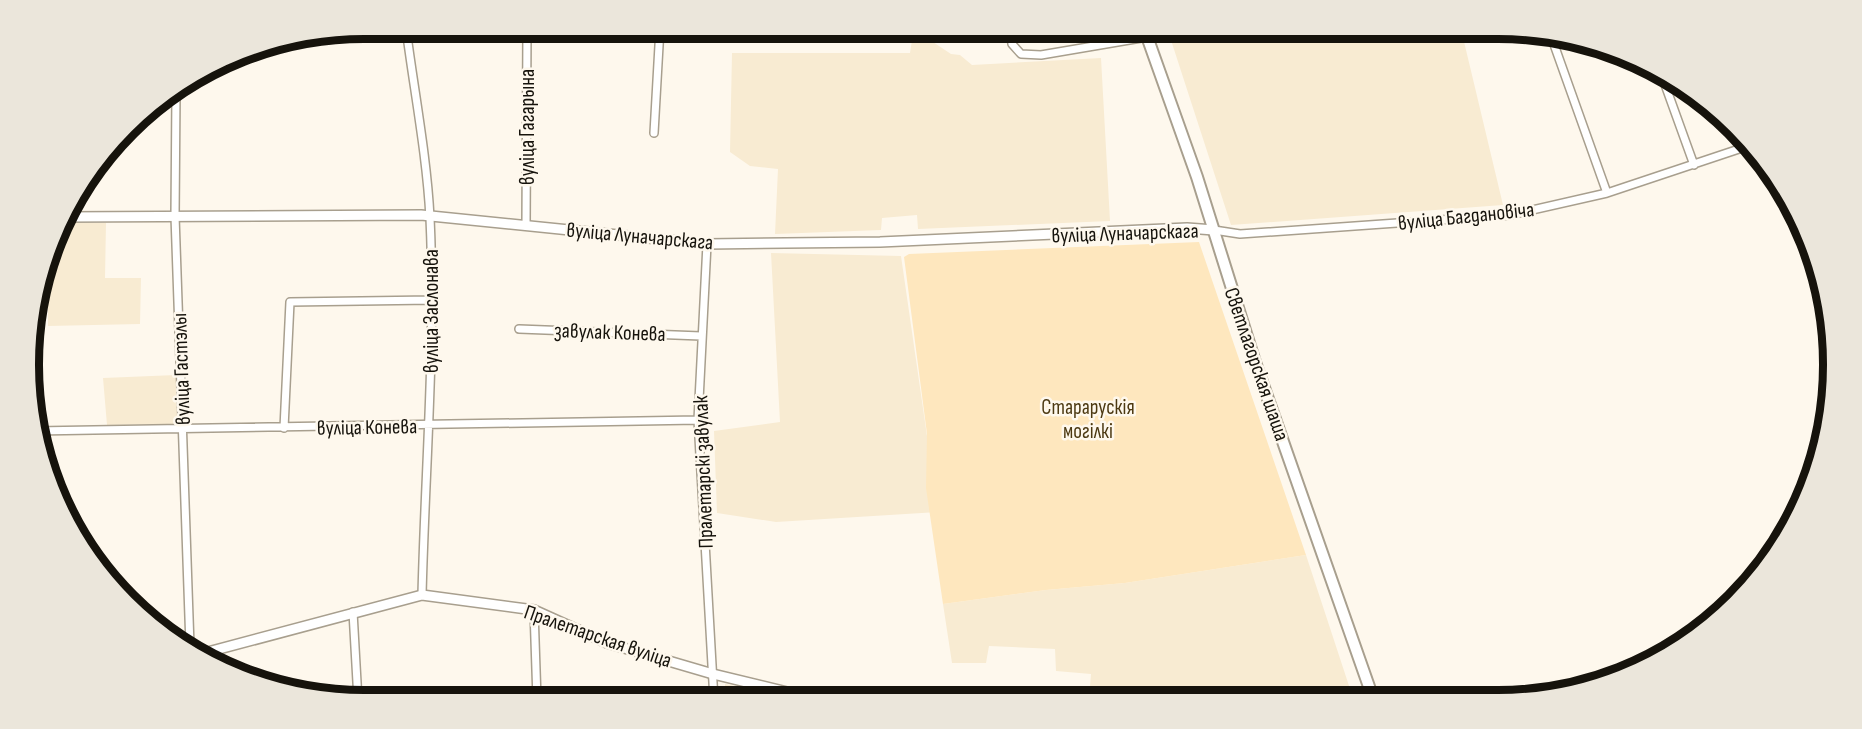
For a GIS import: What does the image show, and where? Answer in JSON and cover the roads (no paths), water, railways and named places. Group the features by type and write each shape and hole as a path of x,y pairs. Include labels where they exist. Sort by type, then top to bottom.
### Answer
{"main road":[{"name":"Светлагорская шаша","path":"1147,39 1214,230 1255,362 1370,690"}],"street":[{"name":"вуліца Заслонава","path":"407,39 430,216 431,426 425,470 422,595"},
{"name":"вуліца Гагарына","path":"526,226 527,39"},
{"path":"654,133 659,39"},
{"path":"1011,39 1012,44 1021,54 1041,55 1117,39"},
{"path":"1554,44 1607,193"},
{"path":"1666,86 1694,165"},
{"name":"вуліца Гастэлы","path":"176,99 176,216 190,638"},
{"name":"вуліца Багдановіча","path":"1214,230 1240,234 1510,215 1607,193 1741,149"},
{"name":"вуліца Луначарскага","path":"75,217 430,216 708,244 880,242 1187,228 1214,230"},
{"name":"Пралетарскі завулак","path":"708,244 698,420 714,690"},
{"path":"284,428 290,302 432,300"},
{"name":"завулак Конева","path":"519,329 701,336"},
{"name":"вуліца Конева","path":"45,430 431,426 698,420"},
{"name":"Пралетарская вуліца","path":"211,651 422,595 534,610 607,643 713,674 779,690"},
{"path":"534,610 537,690"},
{"path":"354,612 358,690"}],"park label":[{"name":"Старарускія могілкі","path":"1088,419"}]}
